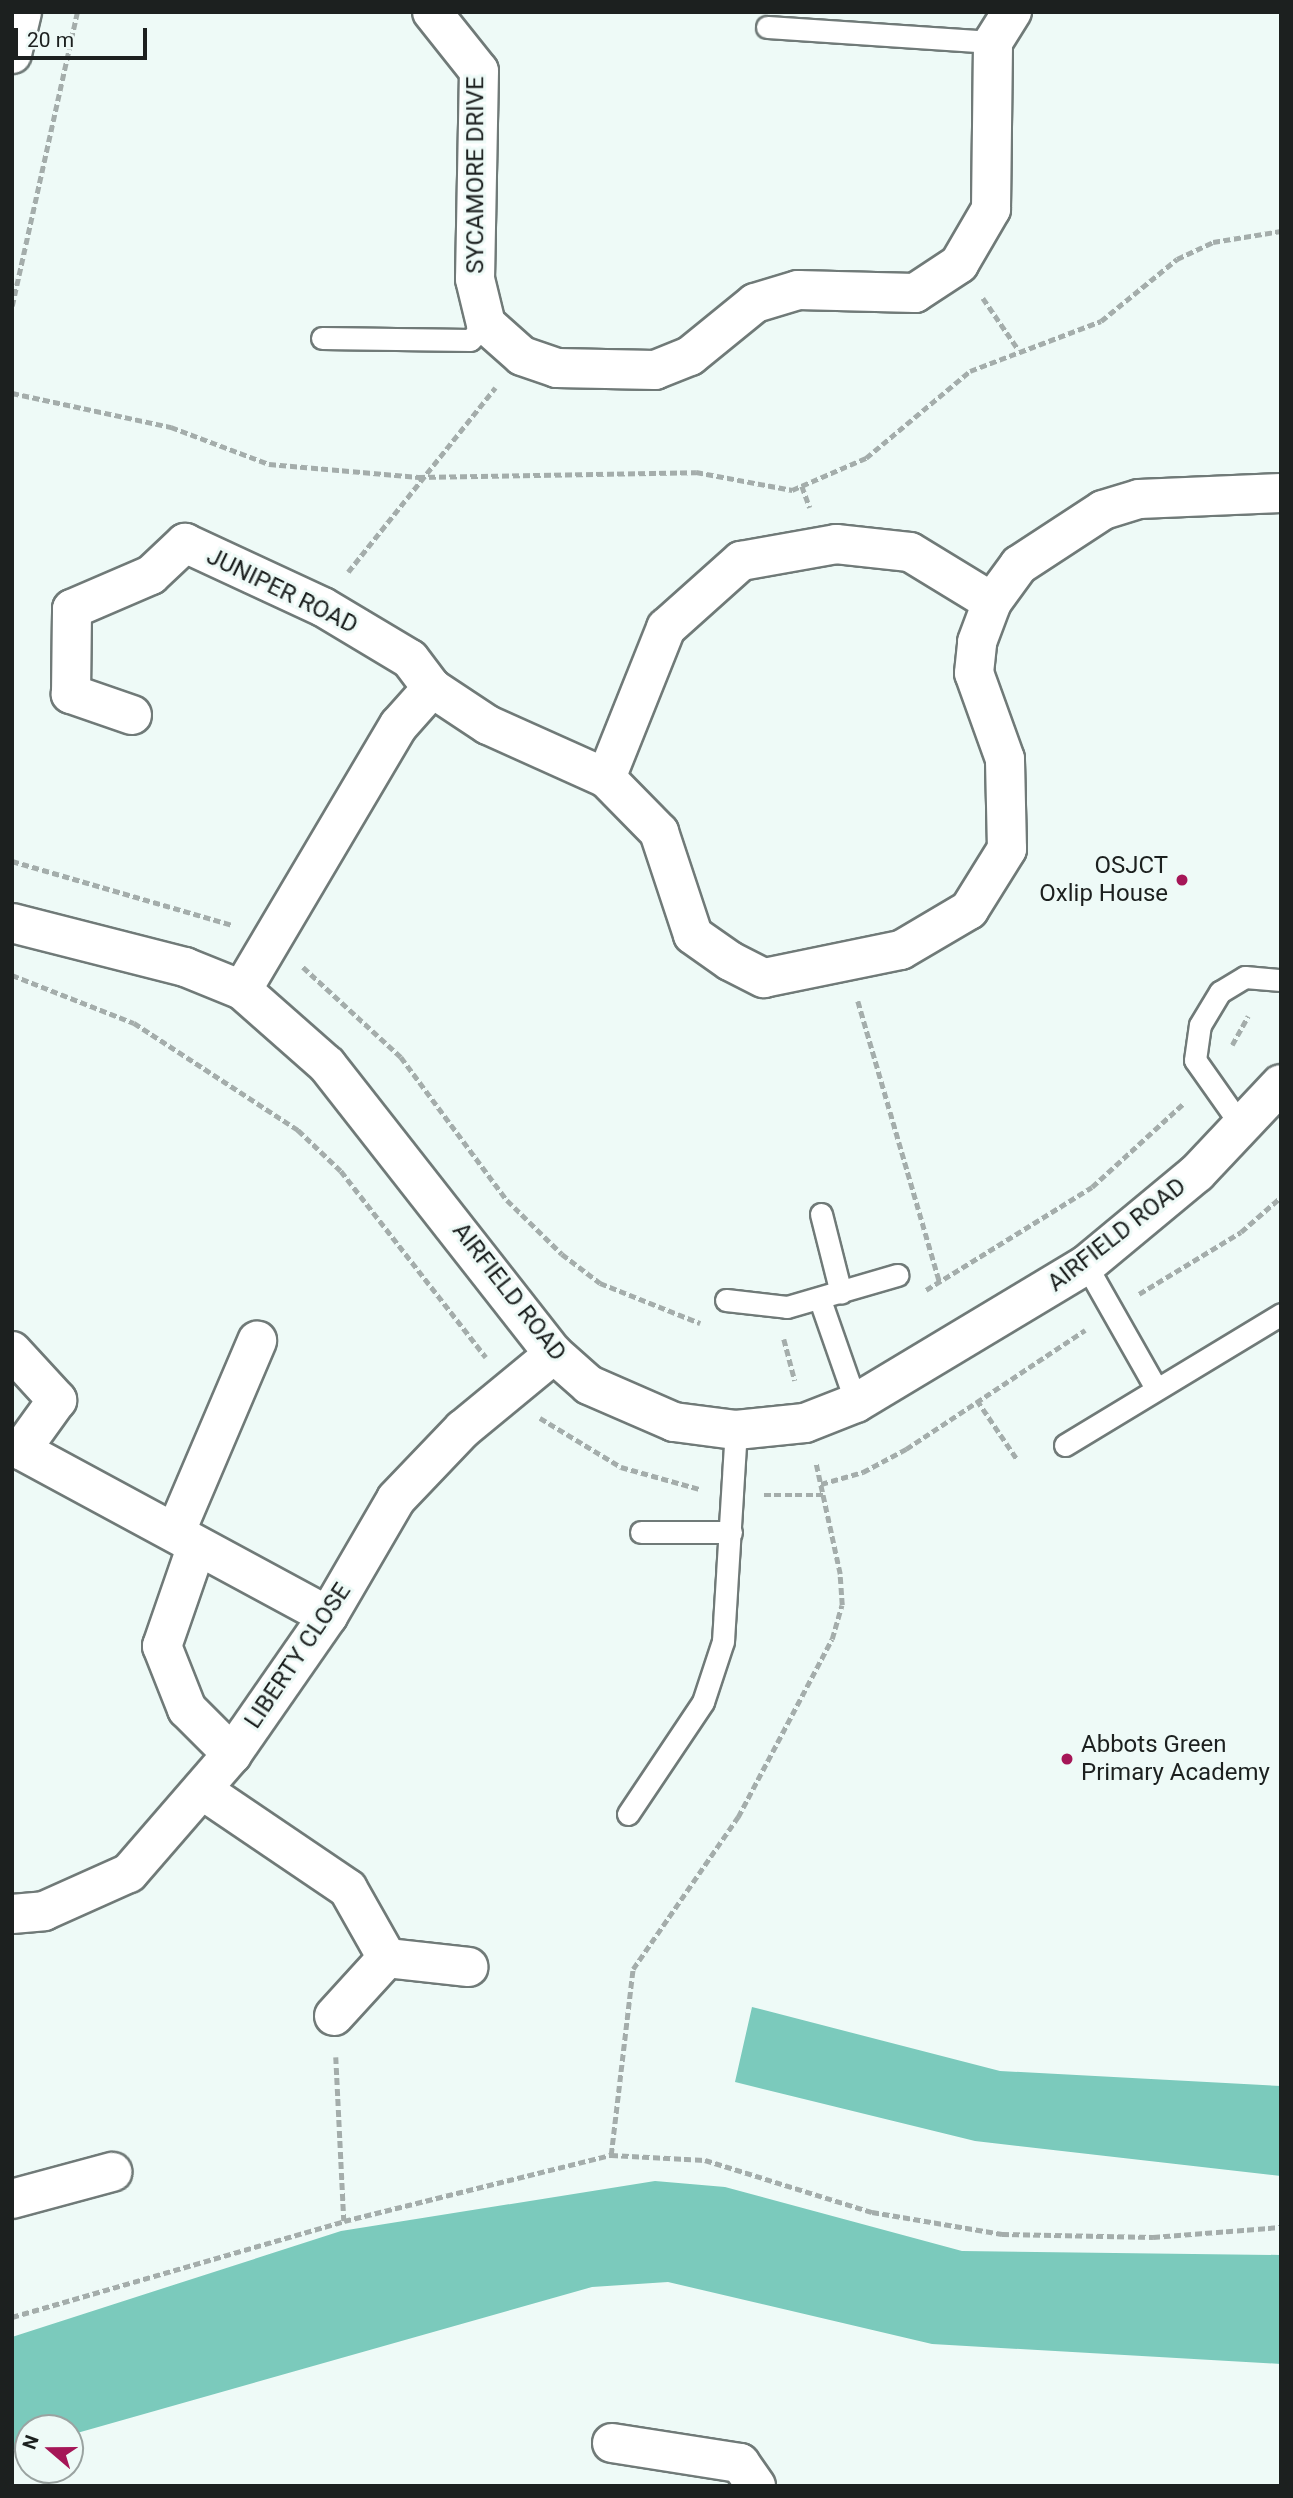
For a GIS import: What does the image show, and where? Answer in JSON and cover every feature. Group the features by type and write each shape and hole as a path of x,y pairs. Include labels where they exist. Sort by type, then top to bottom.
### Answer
{"street":[{"path":"12,54 22,12"},
{"name":"SYCAMORE DRIVE","path":"432,12 479,71 475,279 486,324"},
{"path":"486,324 522,356 556,368 655,370 690,356 755,303 799,290 915,293 959,264 991,209 1003,27"},
{"name":"JUNIPER ROAD","path":"132,715 71,694 72,609 150,575 185,543 323,607 410,659 432,688 488,725 606,778 659,832 693,935 764,978 901,950 969,910 1007,849 1005,759 974,673 977,642 992,602 1019,565 1103,510 1139,499 1281,494"},
{"path":"606,778 666,628 741,561 836,544 911,552 992,602"},
{"path":"242,990 399,725 432,688"},
{"name":"AIRFIELD ROAD","path":"12,923 185,967 242,990 327,1065 554,1354 589,1385 630,1407 674,1422 736,1430 805,1423 856,1403 1086,1265 1243,1128 1281,1084"},
{"path":"232,1754 187,1709 162,1646 186,1539 257,1341"},
{"path":"12,1351 57,1400 22,1450 328,1616"},
{"name":"LIBERTY CLOSE","path":"12,1914 44,1912 129,1873 232,1754 328,1616 396,1499 512,1389 554,1354"},
{"path":"202,1790 348,1889 387,1958"},
{"path":"387,1958 470,1967"},
{"path":"334,2016 387,1958"},
{"path":"12,2199 112,2172"},
{"path":"612,2443 740,2463 756,2486"}],"lane":[{"path":"767,27 1003,27"},
{"path":"322,338 470,340 486,324"},
{"path":"1243,1128 1205,1081 1195,1060 1200,1025 1220,992 1245,977 1275,978"},
{"path":"821,1214 841,1293"},
{"path":"1086,1265 1156,1388"},
{"path":"726,1300 787,1307 820,1300 897,1276"},
{"path":"820,1300 856,1403"},
{"path":"1065,1445 1281,1314"},
{"path":"628,1814 703,1702 723,1641 736,1430"},
{"path":"641,1532 731,1532"}],"path":[{"path":"12,306 77,12"},
{"path":"959,264 1018,349"},
{"path":"323,607 418,477 522,356"},
{"path":"12,861 211,915 270,943 368,1021 507,1200 562,1254 600,1283 715,1328"},
{"path":"846,960 940,1283"},
{"path":"12,975 145,1029 298,1130 341,1171 512,1389 576,1445 621,1467 697,1489 823,1495"},
{"path":"920,1293 1092,1187 1156,1135 1205,1081 1275,978"},
{"path":"611,2155 633,1969 738,1817 832,1639 842,1605 840,1574 821,1484 895,1455 1111,1311 1241,1232 1281,1197"},
{"path":"782,1334 829,1332"},
{"path":"977,1400 1017,1460"},
{"path":"334,2016 344,2221"},
{"path":"12,2317 344,2221 611,2155 705,2160 872,2212 1002,2234 1153,2237 1281,2227"}],"green space":[{"path":"752,2007 1000,2071 1281,2086 1281,2176 975,2141 735,2082"},
{"path":"655,2181 725,2187 962,2251 1281,2255 1281,2364 932,2344 668,2282 592,2287 84,2431 84,2414 14,2414 12,2451 12,2337 341,2231"}],"place":[{"name":"OSJCT Oxlip House","path":"1182,880"},
{"name":"Abbots Green Primary Academy","path":"1067,1759"}]}
